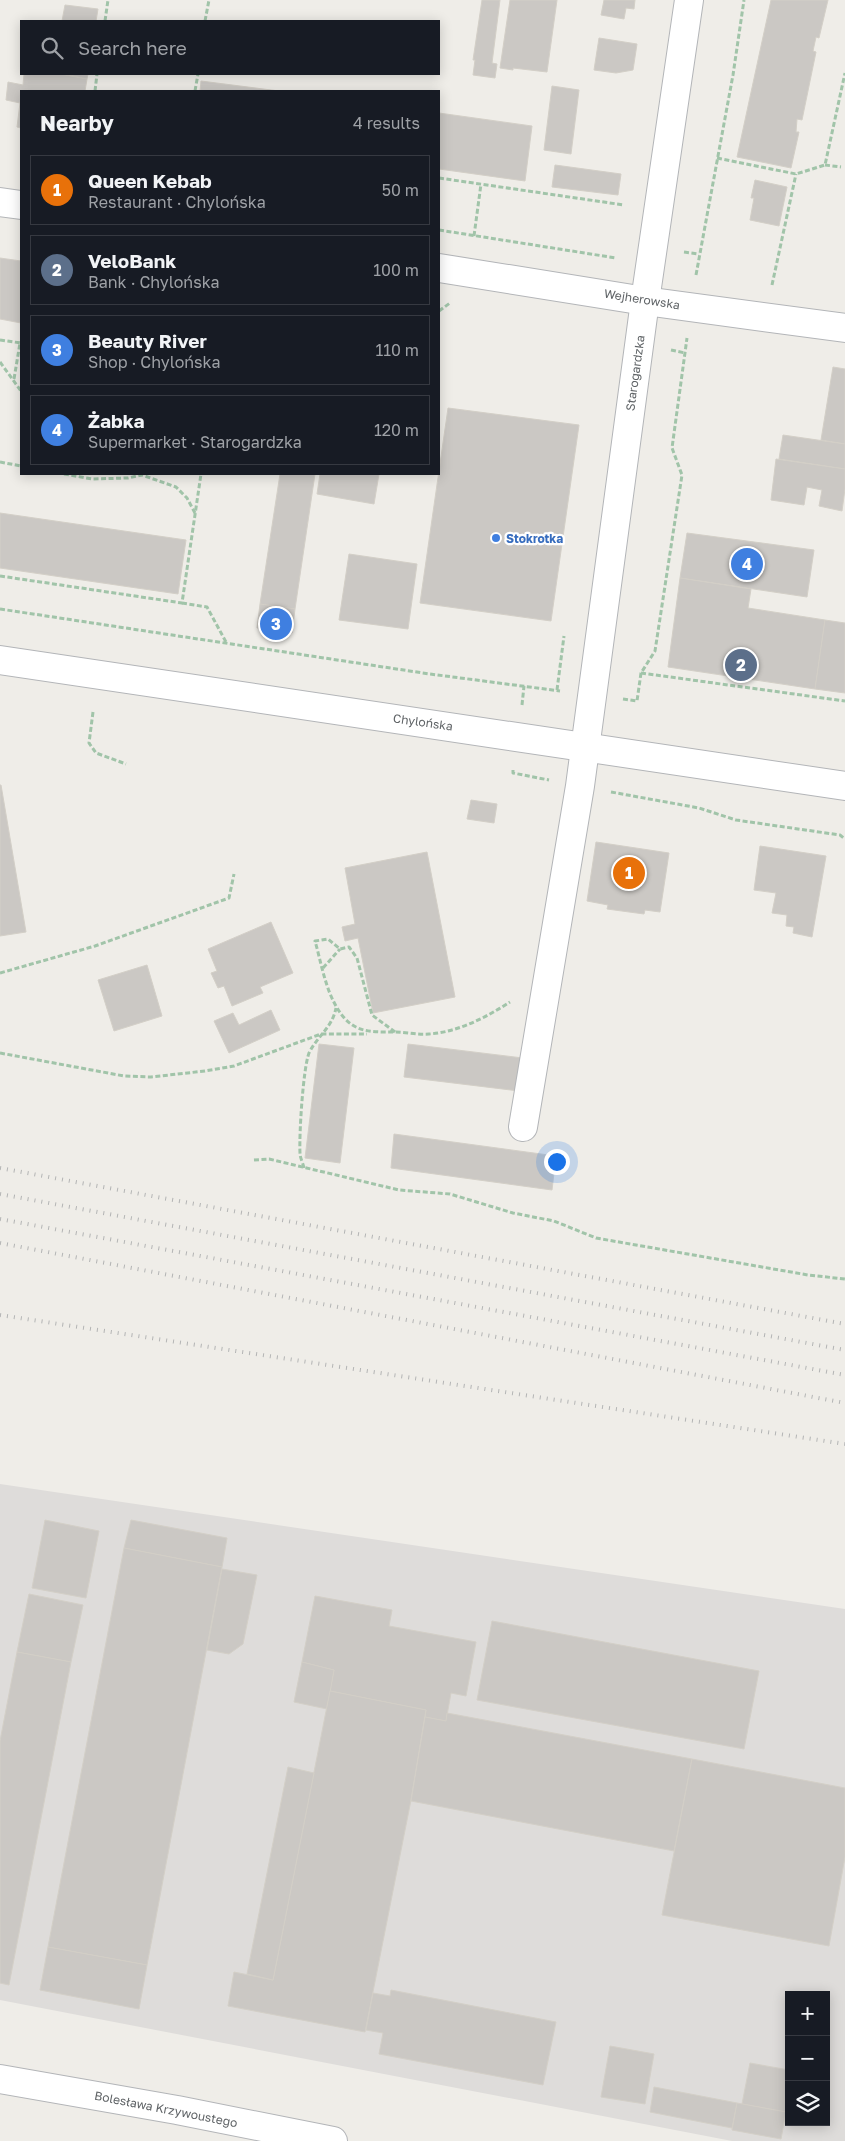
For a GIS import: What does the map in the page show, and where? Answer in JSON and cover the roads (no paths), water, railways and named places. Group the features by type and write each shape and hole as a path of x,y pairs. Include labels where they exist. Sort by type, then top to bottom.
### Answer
{"street":[{"name":"Starogardzka","path":"523,1127 586,747 645,301 689,0"},
{"path":"0,202 20,205"},
{"name":"Wejherowska","path":"440,268 645,301 845,328"},
{"name":"Chylońska","path":"0,660 845,786"},
{"name":"Bolesława Krzywoustego","path":"0,2079 177,2110 332,2141"}],"railway":[{"path":"0,1168 845,1324"},
{"path":"0,1194 845,1350"},
{"path":"0,1219 845,1375"},
{"path":"0,1243 845,1403"},
{"path":"0,1315 845,1444"}],"place":[{"name":"Stokrotka","path":"496,538"},
{"name":"Żabka","path":"747,564"},
{"name":"Beauty River","path":"276,624"},
{"name":"VeloBank","path":"741,665"},
{"name":"Queen Kebab","path":"629,873"}]}
